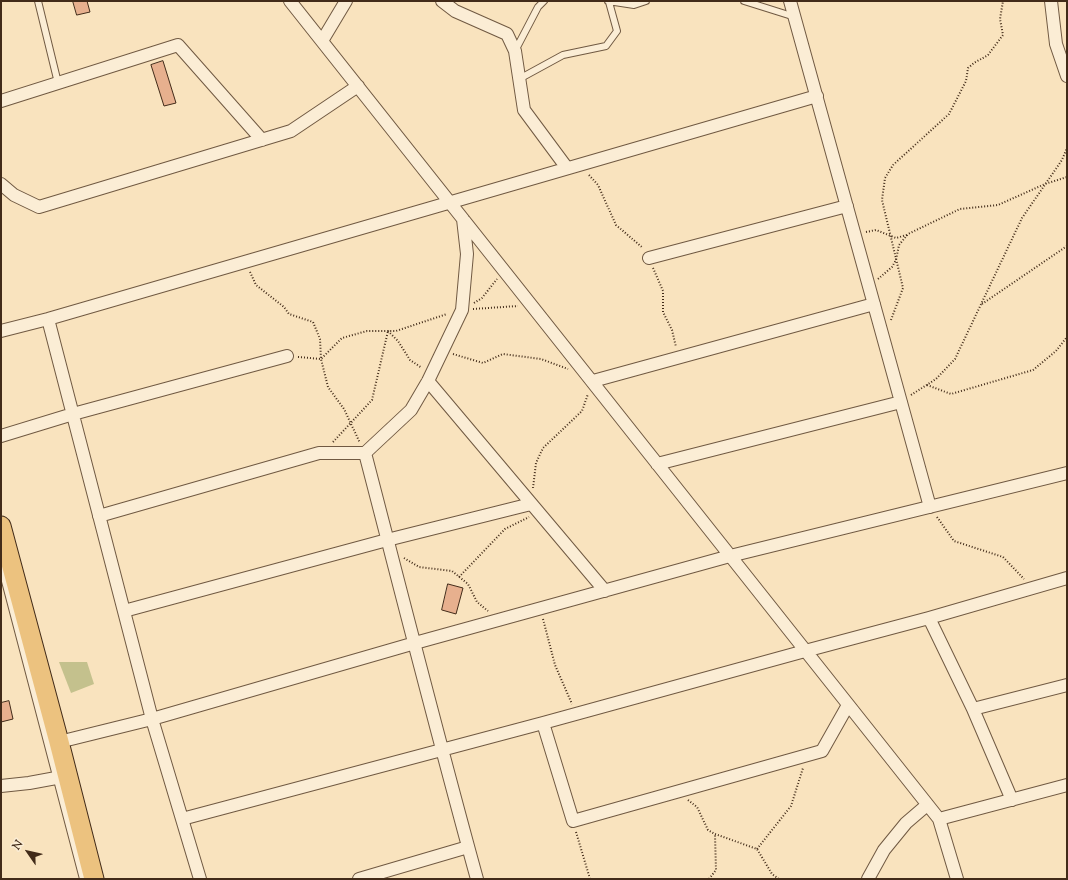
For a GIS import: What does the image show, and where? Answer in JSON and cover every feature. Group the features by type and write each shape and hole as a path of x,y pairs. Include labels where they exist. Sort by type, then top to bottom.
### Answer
{"main road":[{"path":"1,526 59,742 62,776 94,879"}],"street":[{"path":"290,1 939,819 957,879"},
{"path":"322,41 346,1"},
{"path":"442,1 455,11 507,34 515,51 524,110 567,168"},
{"path":"792,1 795,17 930,508"},
{"path":"1051,1 1056,44 1067,76"},
{"path":"1,100 178,45 262,140"},
{"path":"1,184 14,195 39,207 291,131 358,86"},
{"path":"1,331 48,319 817,96"},
{"path":"649,258 847,206"},
{"path":"99,516 319,453 365,453 411,410 430,378 462,310 467,254 463,219"},
{"path":"593,381 874,304"},
{"path":"48,319 152,719 200,879"},
{"path":"1,436 73,414 287,356"},
{"path":"430,378 535,508 605,591"},
{"path":"657,464 901,402"},
{"path":"365,453 442,751 478,879"},
{"path":"59,742 152,719 414,643 730,556 930,508 1067,473"},
{"path":"124,611 535,508"},
{"path":"182,819 442,751 929,618 1067,578"},
{"path":"929,618 973,709 1012,800"},
{"path":"973,709 1067,684"},
{"path":"543,723 573,821 822,751 848,705"},
{"path":"1,786 29,783 62,776"},
{"path":"939,819 1067,785"},
{"path":"868,879 884,850 906,823 928,805"},
{"path":"359,879 468,847"}],"lane":[{"path":"38,1 58,83"},
{"path":"515,51 538,7 544,1"},
{"path":"519,79 563,55 606,46 617,30 609,1 634,5 646,1"},
{"path":"744,1 795,17"},
{"path":"1,566 62,776 83,879"}],"path":[{"path":"883,338 903,288 882,200 884,178 893,165 949,114 966,81 968,68 988,55 1003,35 1000,19 1003,1"},
{"path":"901,402 936,379 955,359 1022,218 1062,160 1067,148"},
{"path":"567,168 590,175 598,185 616,225 647,252 663,291 663,312 672,330 678,358"},
{"path":"855,234 876,230 896,238 908,234 960,209 998,205 1045,184 1067,177"},
{"path":"869,286 892,267 896,260 899,245 908,234"},
{"path":"981,304 1067,246"},
{"path":"246,261 256,285 284,307 289,314 313,322 320,339 321,359 328,387 344,408 365,453"},
{"path":"321,359 342,338 367,331 396,331 462,310 482,298 504,271"},
{"path":"462,310 531,305"},
{"path":"388,331 398,341 410,360 430,378"},
{"path":"319,453 330,445 372,400 388,331"},
{"path":"927,385 951,394 1033,370 1056,351 1067,337"},
{"path":"443,350 483,363 503,354 540,359 568,369"},
{"path":"287,356 321,359"},
{"path":"459,577 505,529 535,508 536,463 543,448 582,411 593,381"},
{"path":"930,508 954,541 1003,557 1034,588"},
{"path":"389,545 419,568 452,571 468,584 478,602 497,620"},
{"path":"540,609 555,665 576,714"},
{"path":"757,849 791,806 807,755"},
{"path":"679,791 697,808 708,830 757,849 772,874 779,879"},
{"path":"573,821 590,879"},
{"path":"709,879 716,870 715,834"}],"shaded area":[{"path":"59,662 87,662 94,684 71,693"}],"building":[{"path":"73,1 87,1 90,12 77,15"},
{"path":"163,61 176,103 164,106 151,65"},
{"path":"448,584 463,588 456,614 442,610"},
{"path":"9,701 13,719 1,722 1,703"}]}
